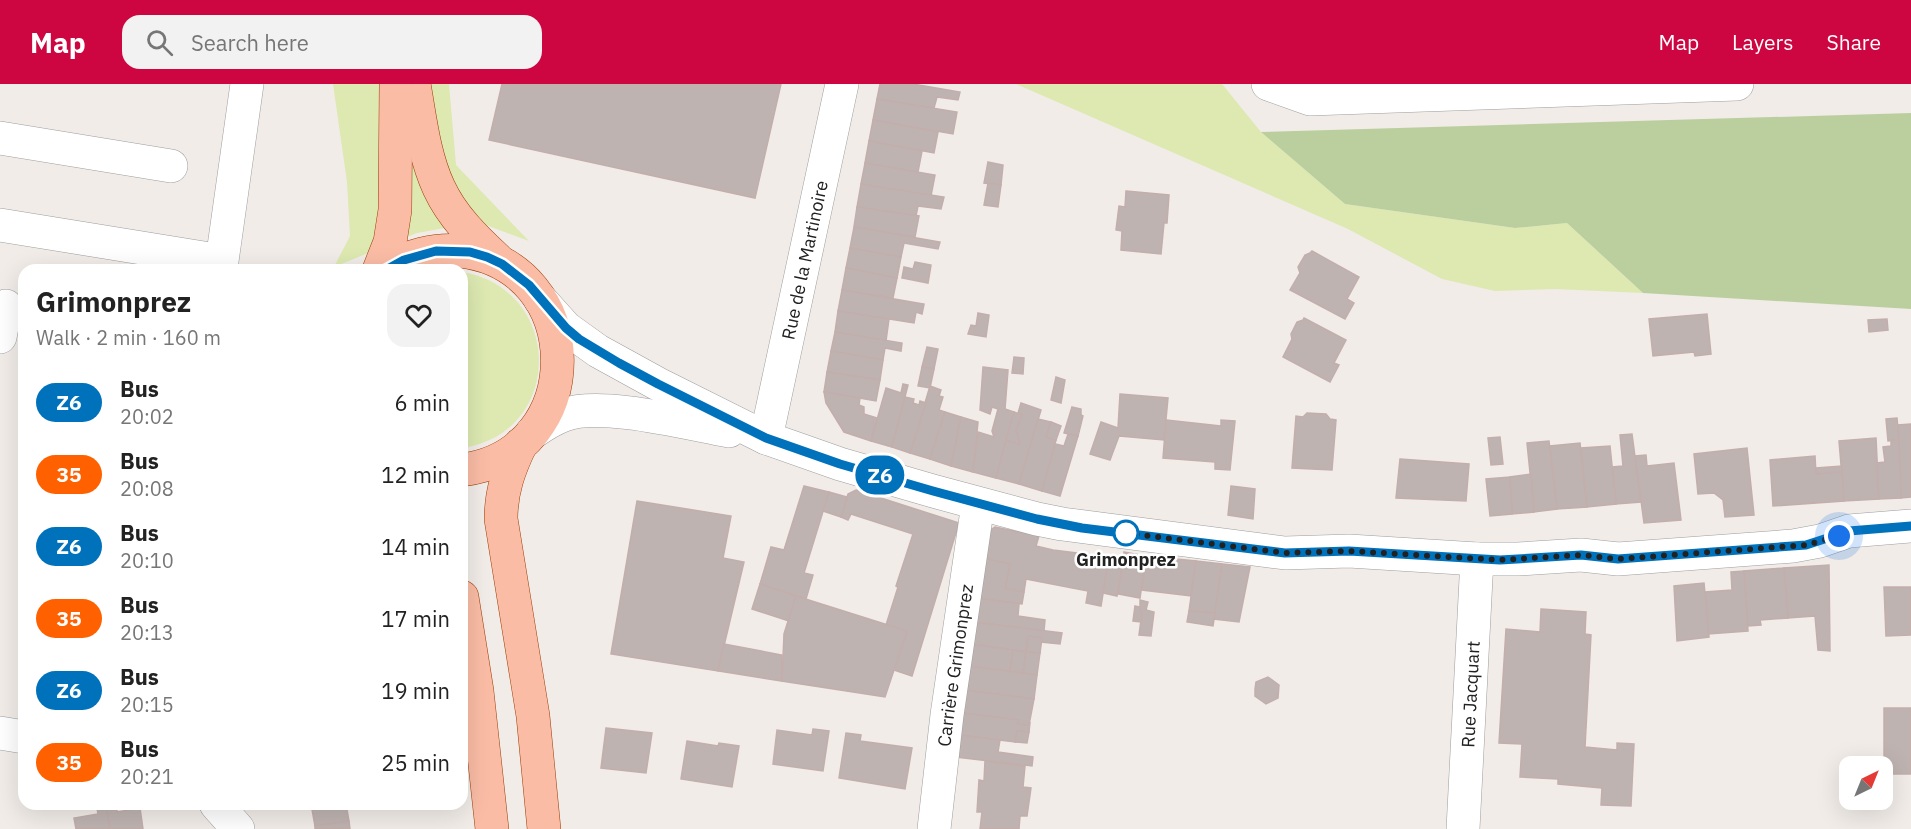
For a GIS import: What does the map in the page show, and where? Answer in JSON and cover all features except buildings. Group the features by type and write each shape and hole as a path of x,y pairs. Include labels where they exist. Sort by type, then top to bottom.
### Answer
{"main road":[{"path":"382,264 390,242 395,210 396,84"},
{"path":"414,84 420,118 439,188 466,229 502,264 529,285 540,298 554,328 558,343 555,391 549,406 526,438 510,466 505,482 501,519 533,716 544,829"},
{"path":"397,264 436,251 470,252 502,264"},
{"path":"468,469 495,460 526,438"},
{"path":"468,635 477,691 492,829"}],"street":[{"path":"0,225 222,261 247,84"},
{"name":"Rue de la Martinoire","path":"766,438 842,84"},
{"path":"1268,84 1310,99 1737,84"},
{"path":"0,138 171,166"},
{"path":"540,298 566,328 598,351 766,438 840,464 978,504 1082,528 1285,553 1349,551 1478,559 1581,555 1618,559 1793,546 1820,542 1849,531 1911,526"},
{"path":"526,438 565,414 585,410 649,417 766,438"},
{"name":"Carrière Grimonprez","path":"934,829 947,716 978,504"},
{"name":"Rue Jacquart","path":"1463,829 1478,559"},
{"path":"0,733 18,736"},
{"path":"221,810 238,829"}],"green space":[{"path":"333,84 449,84 456,165 529,241 478,222 417,233 341,264 336,264 350,236 347,182"},
{"path":"1016,84 1222,84 1261,132 1345,204 1515,228 1567,223 1643,293 1555,289 1495,291 1442,279 1348,229"},
{"path":"1911,113 1911,309 1643,293 1567,223 1515,228 1345,204 1261,132"},
{"path":"468,274 496,284 520,305 534,331 539,361 534,390 520,417 496,437 468,446"}],"bus line":[{"name":"Z6","path":"397,264 436,251 470,252 487,257 502,264 529,285 566,328 579,339 658,384 766,438 840,464 933,491 1037,519 1082,528 1285,553 1380,552 1500,560 1569,555 1618,559 1806,545 1849,531 1911,526"}],"place":[{"name":"Grimonprez","path":"1126,533"}],"route":[{"path":"1126,533 1285,553 1380,552 1500,560 1569,555 1618,559 1806,545 1839,536"}]}
